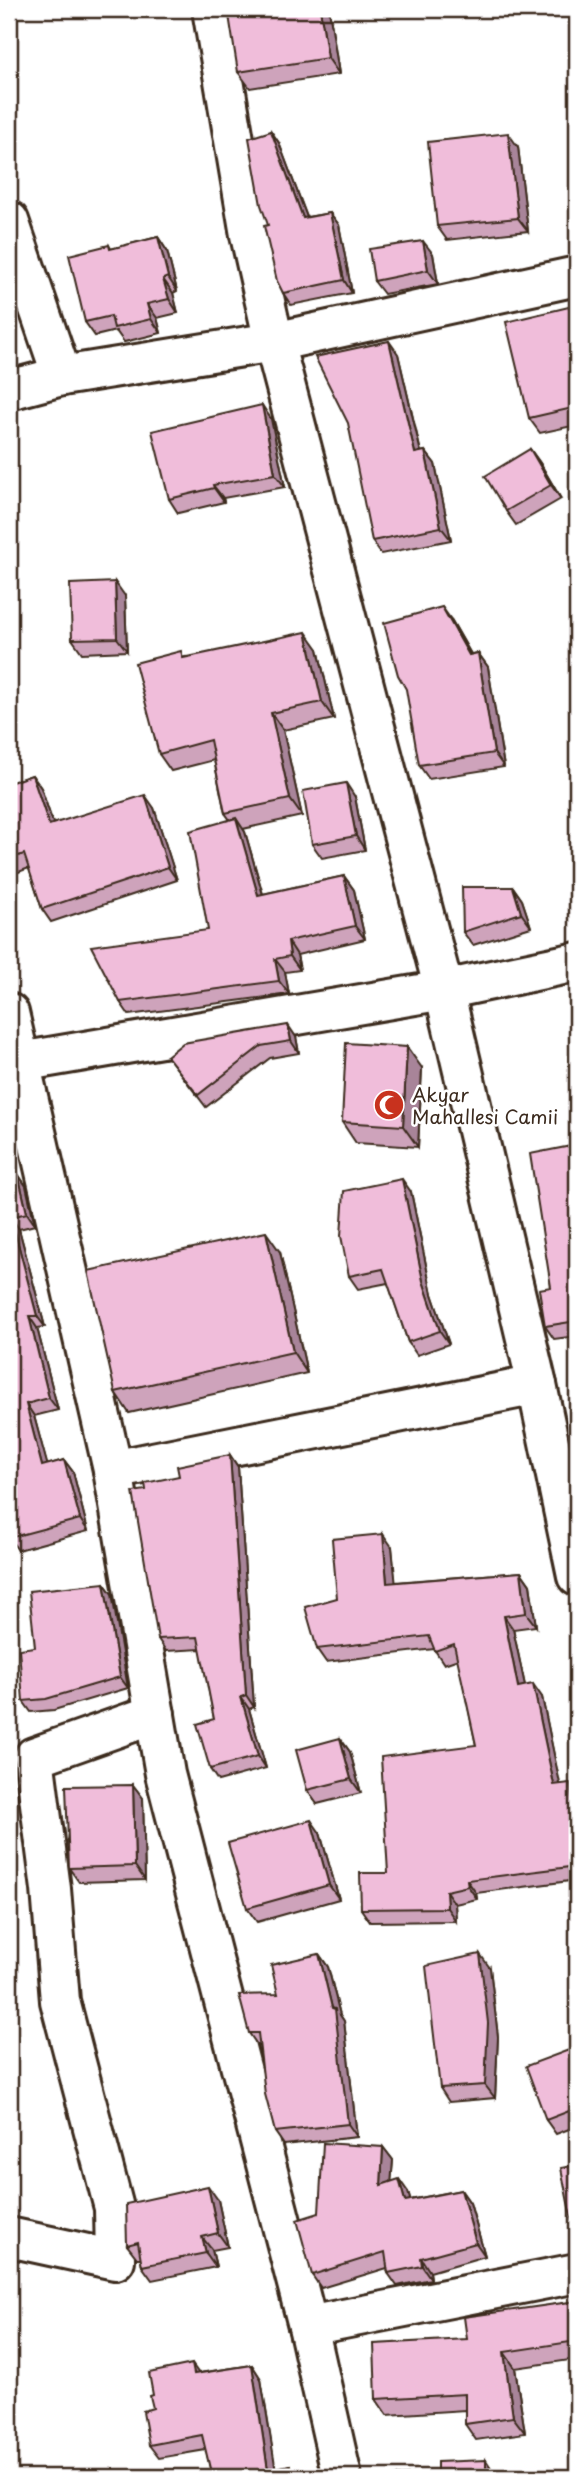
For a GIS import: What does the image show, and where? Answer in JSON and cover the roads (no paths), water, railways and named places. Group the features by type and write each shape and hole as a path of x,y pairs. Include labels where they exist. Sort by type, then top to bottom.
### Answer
{"street":[{"path":"212,9 250,235 274,342 444,990 537,1385 577,1576"},
{"path":"9,221 62,376"},
{"path":"9,390 62,376 274,342 577,276"},
{"path":"14,1064 444,990 577,962"},
{"path":"9,1013 14,1064 113,1470 164,1774 308,2326 342,2477"},
{"path":"113,1470 537,1385"},
{"path":"9,2237 115,2260 114,2208 60,2001 51,1889 34,1758 155,1714"},
{"path":"308,2326 577,2273"}],"place":[{"name":"Akyar Mahallesi Camii","path":"389,1105"}]}
